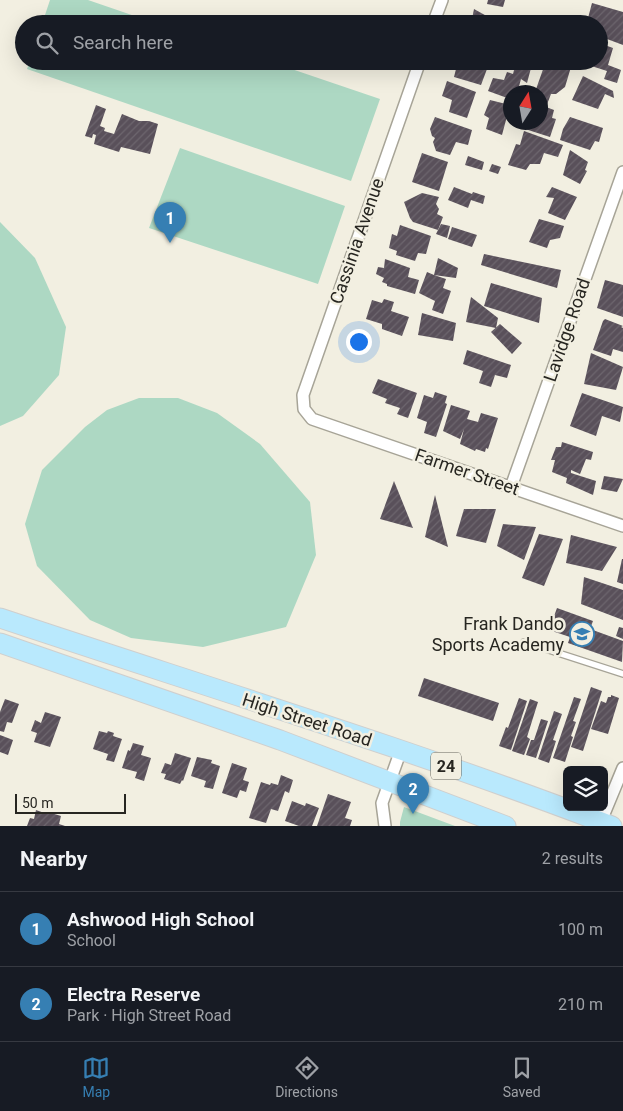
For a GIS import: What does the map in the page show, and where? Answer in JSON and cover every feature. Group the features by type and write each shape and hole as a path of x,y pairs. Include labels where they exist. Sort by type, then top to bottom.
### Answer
{"main road":[{"name":"High Street Road","path":"0,618 401,750 516,790 604,825"},
{"name":"High Street Road","path":"0,643 280,740 506,826"}],"street":[{"path":"437,15 442,0"},
{"name":"Cassinia Avenue","path":"312,419 304,409 303,395 417,70"},
{"name":"Lavidge Road","path":"511,487 623,172"},
{"name":"Farmer Street","path":"312,419 623,526"},
{"path":"385,826 382,803 401,750"},
{"path":"604,825 623,768"}],"lane":[{"path":"524,642 623,674"}],"green space":[{"path":"50,0 88,0 132,15 45,15"},
{"path":"30,70 295,70 380,99 351,181"},
{"path":"180,148 345,206 318,284 149,228"},
{"path":"0,222 35,258 66,327 59,375 23,416 0,426"},
{"path":"139,398 178,398 217,413 260,444 310,502 316,555 286,627 203,647 131,638 90,620 37,566 25,524 42,470 85,427 107,410"},
{"path":"404,807 455,826 400,826"}],"building":[{"path":"488,0 505,0 503,7 487,4"},
{"path":"592,3 623,12 623,45 608,39 608,15 589,15"},
{"path":"474,9 485,15 473,15"},
{"path":"608,46 613,48 608,65"},
{"path":"608,65 621,70 617,83 604,79 607,71 604,70 608,70"},
{"path":"456,70 487,70 481,85 454,77"},
{"path":"514,70 530,70 527,83 521,79 519,85 503,85 503,96 488,91 493,78 504,80 507,72 513,74"},
{"path":"543,70 570,70 565,87 556,94 551,94 548,102 548,85 537,85"},
{"path":"583,76 613,91 614,98 605,94 598,109 572,100"},
{"path":"447,81 476,92 467,118 449,112 452,100 442,96"},
{"path":"490,100 503,103 502,135 486,129 489,118 484,115"},
{"path":"96,105 106,109 100,126 105,128 104,131 114,134 122,114 139,121 149,121 158,124 150,154 121,147 119,152 94,144 96,135 93,134 92,138 85,136"},
{"path":"548,108 554,110 552,118 556,119 550,137 528,130 548,130"},
{"path":"435,117 472,130 468,145 456,142 450,155 436,151 433,142 435,138 432,136 430,129"},
{"path":"570,117 603,128 599,142 595,141 590,150 560,140 563,129"},
{"path":"524,131 563,145 558,157 544,153 540,164 530,164 526,170 508,165 516,144 520,145"},
{"path":"570,150 588,162 585,170 587,171 580,184 563,175"},
{"path":"422,153 448,162 439,191 412,182"},
{"path":"468,156 484,162 482,170 465,165"},
{"path":"492,164 501,167 498,174 489,171"},
{"path":"454,187 472,194 473,192 485,196 483,204 471,200 468,208 448,200"},
{"path":"552,187 577,197 565,220 548,213 554,198 546,197"},
{"path":"422,193 439,197 436,204 439,209 437,214 443,217 438,230 413,222 410,218 404,202"},
{"path":"539,219 564,226 560,238 550,240 547,248 529,242"},
{"path":"441,224 450,226 447,238 436,234"},
{"path":"400,225 431,236 426,254 418,253 415,261 396,255 397,251 389,248 392,234 397,236"},
{"path":"452,227 477,235 472,247 448,239"},
{"path":"484,254 561,270 557,288 481,265"},
{"path":"438,258 458,268 456,278 434,275"},
{"path":"385,259 410,268 408,277 419,280 415,294 387,286 387,284 382,282 384,278 376,274 378,267 384,268"},
{"path":"427,272 446,279 443,288 451,291 443,314 432,310 435,301 419,293"},
{"path":"605,280 623,285 623,317 597,308"},
{"path":"491,283 542,298 539,323 484,306"},
{"path":"471,297 498,318 496,328 466,322"},
{"path":"384,299 394,302 391,311 409,317 402,336 382,329 382,324 366,319 372,300 382,303"},
{"path":"422,313 456,323 453,341 418,335"},
{"path":"605,319 623,326 621,327 623,328 623,352 613,349 611,356 593,350"},
{"path":"500,324 522,343 512,354 491,332"},
{"path":"467,350 511,365 507,378 495,375 491,387 479,383 483,371 463,364"},
{"path":"591,353 623,367 616,390 584,384"},
{"path":"378,379 417,393 408,418 397,414 400,408 385,403 387,399 372,393"},
{"path":"435,392 447,396 445,403 447,404 436,437 424,433 427,422 417,418 424,395 433,398"},
{"path":"582,393 623,407 620,422 602,416 596,436 570,426"},
{"path":"451,405 470,411 467,419 478,422 481,413 498,418 488,449 486,448 485,452 476,449 475,451 460,444 464,429 460,439 443,431"},
{"path":"562,442 593,452 591,460 586,459 580,474 571,470 571,473 596,481 593,495 566,483 567,478 552,472 555,460 551,460 556,447 561,447"},
{"path":"604,476 623,479 617,492 601,489"},
{"path":"394,481 413,528 380,519"},
{"path":"435,495 448,547 425,537"},
{"path":"464,509 496,509 486,543 456,536"},
{"path":"503,524 536,527 524,560 497,546"},
{"path":"539,534 563,539 544,586 522,578"},
{"path":"571,535 617,547 602,571 566,563"},
{"path":"623,559 623,584 617,582"},
{"path":"584,577 623,590 623,620 581,604"},
{"path":"557,608 593,621 590,629 623,641 622,662 568,643 570,637 549,630"},
{"path":"619,627 623,628 623,639 616,636"},
{"path":"424,678 499,703 493,721 418,696"},
{"path":"591,687 602,691 583,751 571,747"},
{"path":"611,695 619,698 608,734 591,729 601,701 606,703"},
{"path":"574,697 581,699 573,721 576,722 565,762 553,758"},
{"path":"519,698 527,701 511,750 499,746"},
{"path":"5,699 19,704 12,723 7,722 4,732 0,731 0,712"},
{"path":"530,699 538,702 527,737 530,739 524,755 512,751"},
{"path":"554,711 562,714 553,740 556,741 549,763 538,759"},
{"path":"45,712 61,717 50,747 34,742 37,733 31,731 35,720 41,723"},
{"path":"541,719 548,721 536,758 526,755 531,740 534,740"},
{"path":"99,731 114,733 113,736 122,739 114,762 106,760 108,754 93,749"},
{"path":"0,735 13,740 8,755 0,752"},
{"path":"133,743 144,746 141,755 151,758 144,781 135,778 137,772 122,768 128,750 130,751"},
{"path":"175,753 191,758 183,781 180,784 164,779 166,774 161,773 165,763 171,765"},
{"path":"197,757 212,760 211,763 220,766 213,789 204,787 206,781 191,776"},
{"path":"232,763 247,768 243,780 249,782 246,792 240,790 237,798 222,793"},
{"path":"281,775 293,780 289,793 285,791 278,811 271,809 266,823 249,818 261,782 278,785"},
{"path":"328,794 351,802 345,818 352,820 350,826 317,826"},
{"path":"292,801 305,806 306,803 319,808 312,826 299,826 285,821"},
{"path":"36,810 61,816 59,824 65,826 27,826 30,818 34,819"}],"place":[{"name":"Ashwood High School","path":"170,243"},
{"name":"Frank Dando Sports Academy","path":"582,634"},
{"name":"Electra Reserve","path":"413,814"}]}
